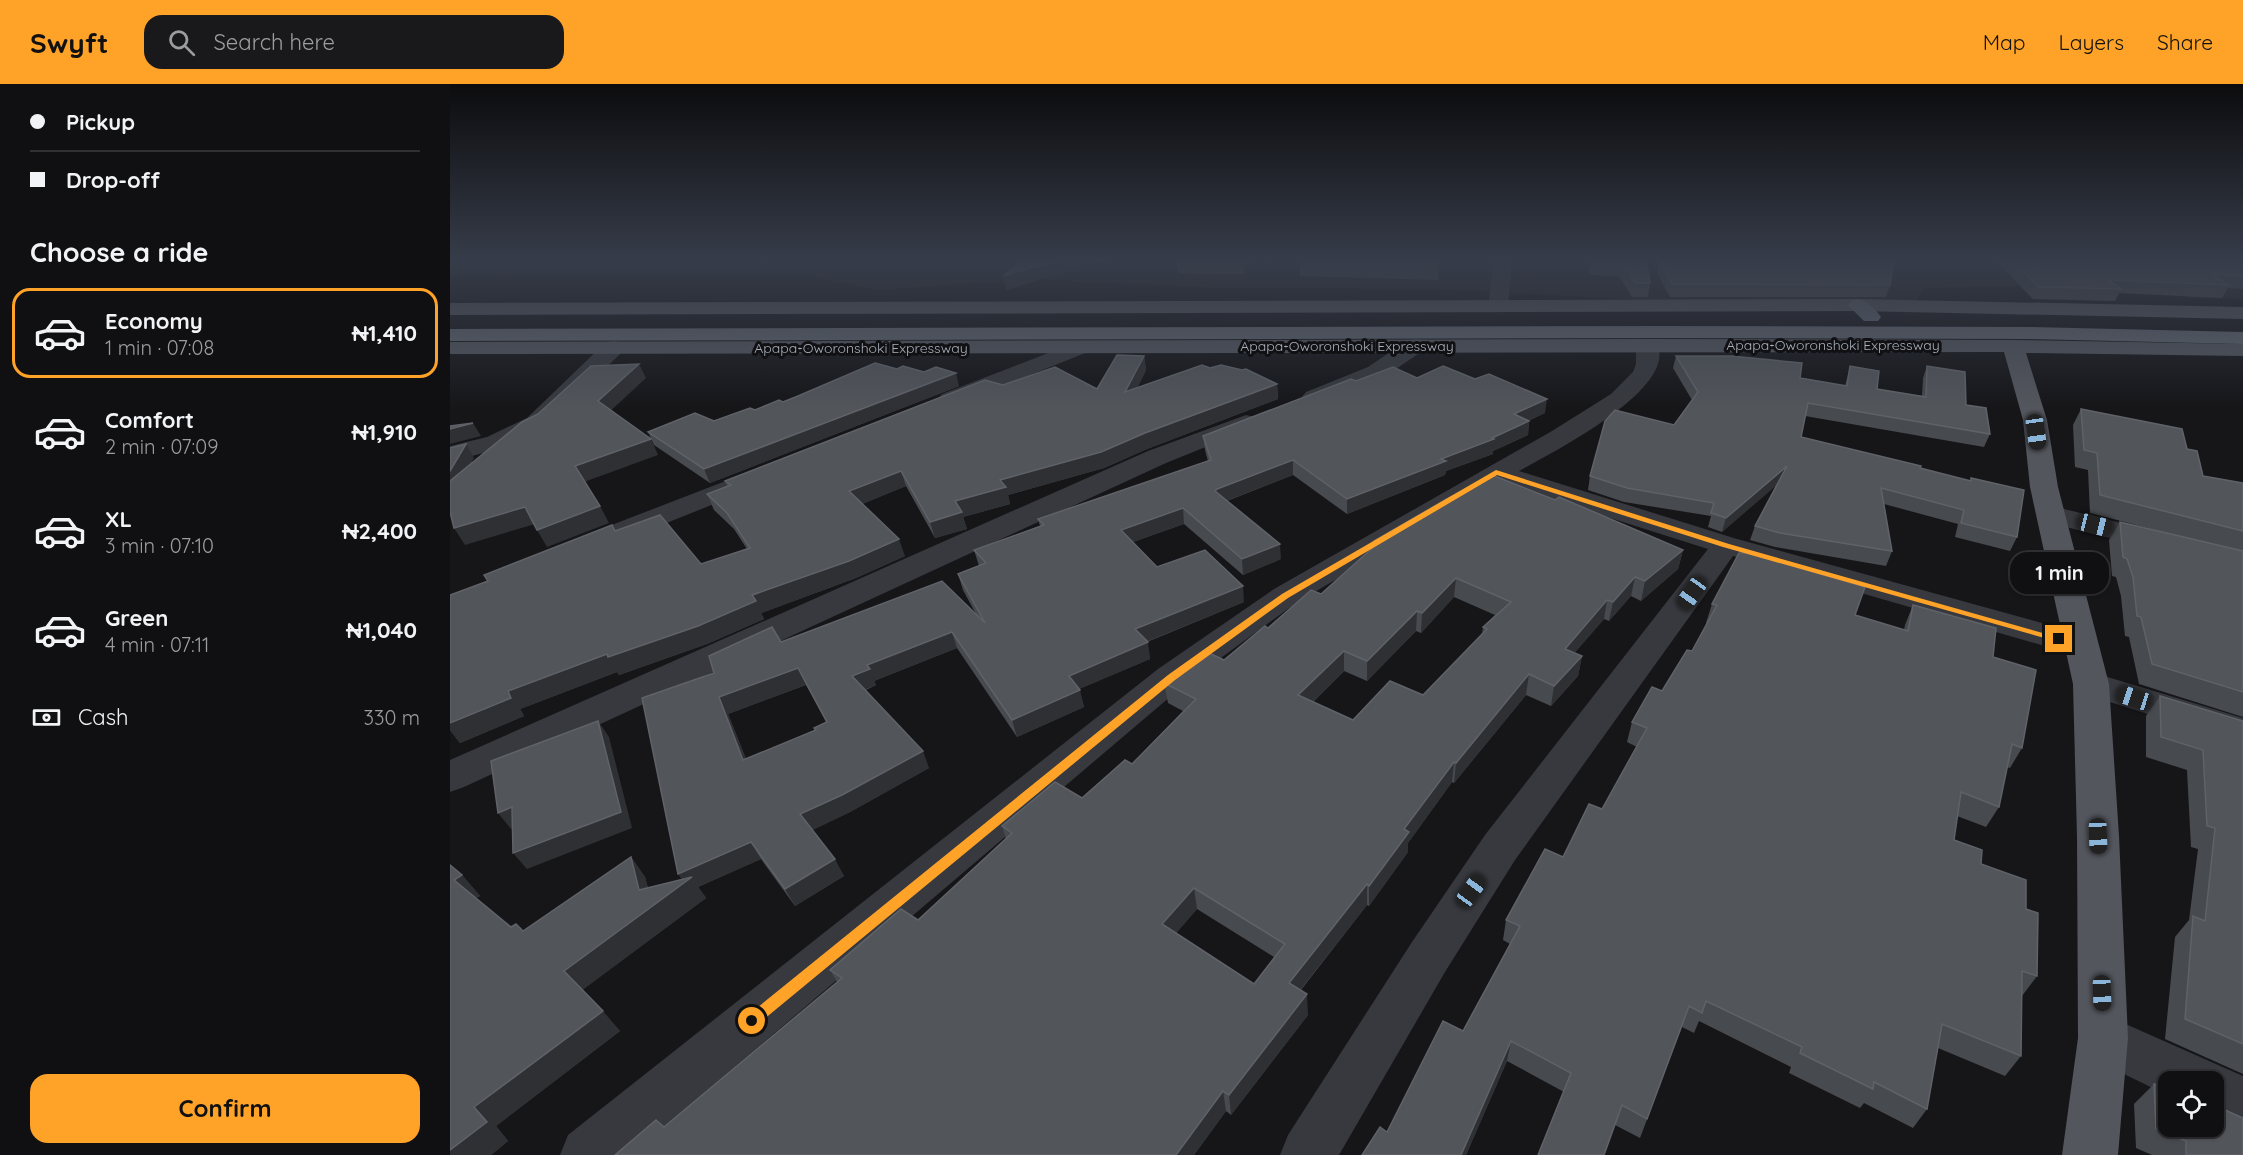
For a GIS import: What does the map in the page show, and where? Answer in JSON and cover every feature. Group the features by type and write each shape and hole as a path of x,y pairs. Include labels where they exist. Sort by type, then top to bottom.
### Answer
{"highway":[{"name":"Apapa-Oworonshoki Expressway","path":"450,320 1865,311 2243,324"},
{"name":"Apapa-Oworonshoki Expressway","path":"450,335 1665,332 2031,333 2243,338"}],"main road":[{"name":"Apapa-Oworonshoki Expressway","path":"1691,309 2243,313"},
{"name":"Apapa-Oworonshoki Expressway","path":"450,348 1647,345 2013,346 2243,350"},
{"path":"2013,346 2035,420 2044,487 2091,684 2098,836 2103,1038 2090,1155"}],"street":[{"path":"450,777 1157,457 1376,372 1416,345"},
{"path":"588,1155 1171,677 1285,596 1561,436 1631,389 1643,374 1647,364 1647,345"},
{"path":"450,454 496,442 536,423 614,347"},
{"path":"923,410 1077,348"},
{"path":"594,542 769,472"},
{"path":"1496,473 1726,545 2081,645"},
{"path":"2052,515 2243,562"},
{"path":"1308,1155 1471,891 1613,694 1681,609 1726,545"},
{"path":"2091,684 2243,731"},
{"path":"2103,1038 2173,1071"},
{"path":"2224,1095 2243,1104"}],"building":[{"path":"1117,355 1144,356 1125,392 1202,365 1210,368 1221,365 1246,369 1277,384 1145,433 1101,452 1000,480 1006,487 955,501 962,512 930,522 901,471 849,491 899,539 849,561 752,595 756,601 698,626 608,657 607,654 508,691 511,698 450,723 450,595 488,581 484,575 612,525 615,531 660,515 701,564 750,548 727,513 707,494 731,485 725,481 985,380 1003,385 1055,367 1097,389"},
{"path":"1676,356 1731,356 1802,363 1800,378 1847,386 1850,366 1879,371 1877,389 1926,397 1927,366 1965,372 1966,405 1986,408 1990,434 1808,403 1801,437 1921,466 1920,468 1971,481 1971,478 2024,490 2017,537 1961,523 1964,510 1881,488 1892,551 1780,533 1755,526 1787,466 1726,518 1711,513 1714,503 1627,488 1590,476 1605,421 1615,410 1674,425 1698,392"},
{"path":"875,363 897,369 903,366 924,372 936,367 956,373 704,469 648,432 695,413 714,421 750,408 755,410 779,400 783,402"},
{"path":"639,364 598,401 651,439 575,466 600,506 537,530 525,507 454,528 450,512 450,481 522,422 538,414 591,366"},
{"path":"1443,366 1475,379 1489,374 1547,399 1514,414 1529,421 1492,438 1494,439 1441,459 1446,461 1347,499 1293,460 1217,489 1215,491 1280,544 1242,559 1183,508 1121,530 1157,567 1205,550 1243,586 1135,629 1148,642 1069,676 1080,690 1012,720 952,632 867,665 870,669 852,676 923,751 842,795 800,814 835,859 785,889 751,842 678,874 642,698 714,673 709,656 772,627 781,642 942,581 985,623 958,574 986,563 974,550 1044,525 1038,519 1211,460 1203,436 1351,379 1356,381 1393,367 1417,378","holes":["798,668 827,722 814,728 816,730 743,760 719,697"]},
{"path":"2081,409 2182,429 2187,449 2197,451 2203,476 2243,483 2243,531 2100,495 2097,453 2084,450"},
{"path":"473,423 450,429 450,426"},
{"path":"466,444 450,471 450,448"},
{"path":"1492,475 1555,500 1559,497 1683,550 1645,581 1635,577 1613,602 1607,600 1565,649 1582,656 1554,686 1529,674 1456,763 1454,762 1404,829 1409,832 1369,886 1367,884 1289,983 1307,994 1229,1095 1223,1091 1176,1155 615,1155 656,1120 664,1127 842,978 830,970 901,909 918,920 1012,833 1002,826 1055,782 1082,798 1125,760 1132,764 1196,699 1164,683 1196,657 1205,651 1224,660 1265,626 1268,628 1311,590 1321,594 1378,543 1374,541","holes":["1456,578 1511,602 1483,627 1487,629 1423,695 1390,681 1353,720 1298,695 1344,651 1367,661 1417,611 1422,613","1194,888 1285,944 1254,984 1162,924"]},
{"path":"2120,522 2243,551 2243,692 2152,664 2141,617 2137,616 2133,577 2127,559 2123,557"},
{"path":"1739,553 1748,553 1865,587 1855,615 1908,631 1913,605 1996,628 1993,657 2036,670 2022,748 2012,744 1999,807 1961,792 1954,840 1982,850 1981,864 2026,880 2026,909 2038,913 2037,976 2022,971 2021,1056 1942,1024 1927,1109 1874,1082 1873,1089 1800,1053 1802,1047 1706,1001 1702,1013 1689,1006 1647,1119 1622,1105 1604,1155 1538,1155 1571,1073 1511,1041 1461,1155 1362,1155 1380,1127 1387,1132 1443,1021 1463,1031 1520,926 1506,920 1545,849 1563,857 1589,804 1602,809 1647,728 1632,722 1652,687 1662,691 1687,650 1692,651 1717,605 1712,604"},
{"path":"2160,696 2243,721 2243,1044 2185,1019 2193,916 2205,921 2215,828 2207,826 2203,750 2161,737"},
{"path":"598,721 621,812 513,853 512,807 498,813 491,761"},
{"path":"631,857 639,890 692,877 564,971 603,1011 474,1107 487,1122 450,1150 450,865 462,875 454,880 511,927 516,924 523,931"},
{"path":"2154,1084 2158,1086 2158,1130 2156,1129"},
{"path":"2224,1109 2243,1118 2243,1155 2186,1155 2186,1141 2176,1137 2224,1137"}],"route":[{"path":"752,1021 1171,677 1285,596 1496,473 1726,545 2059,639"}]}
